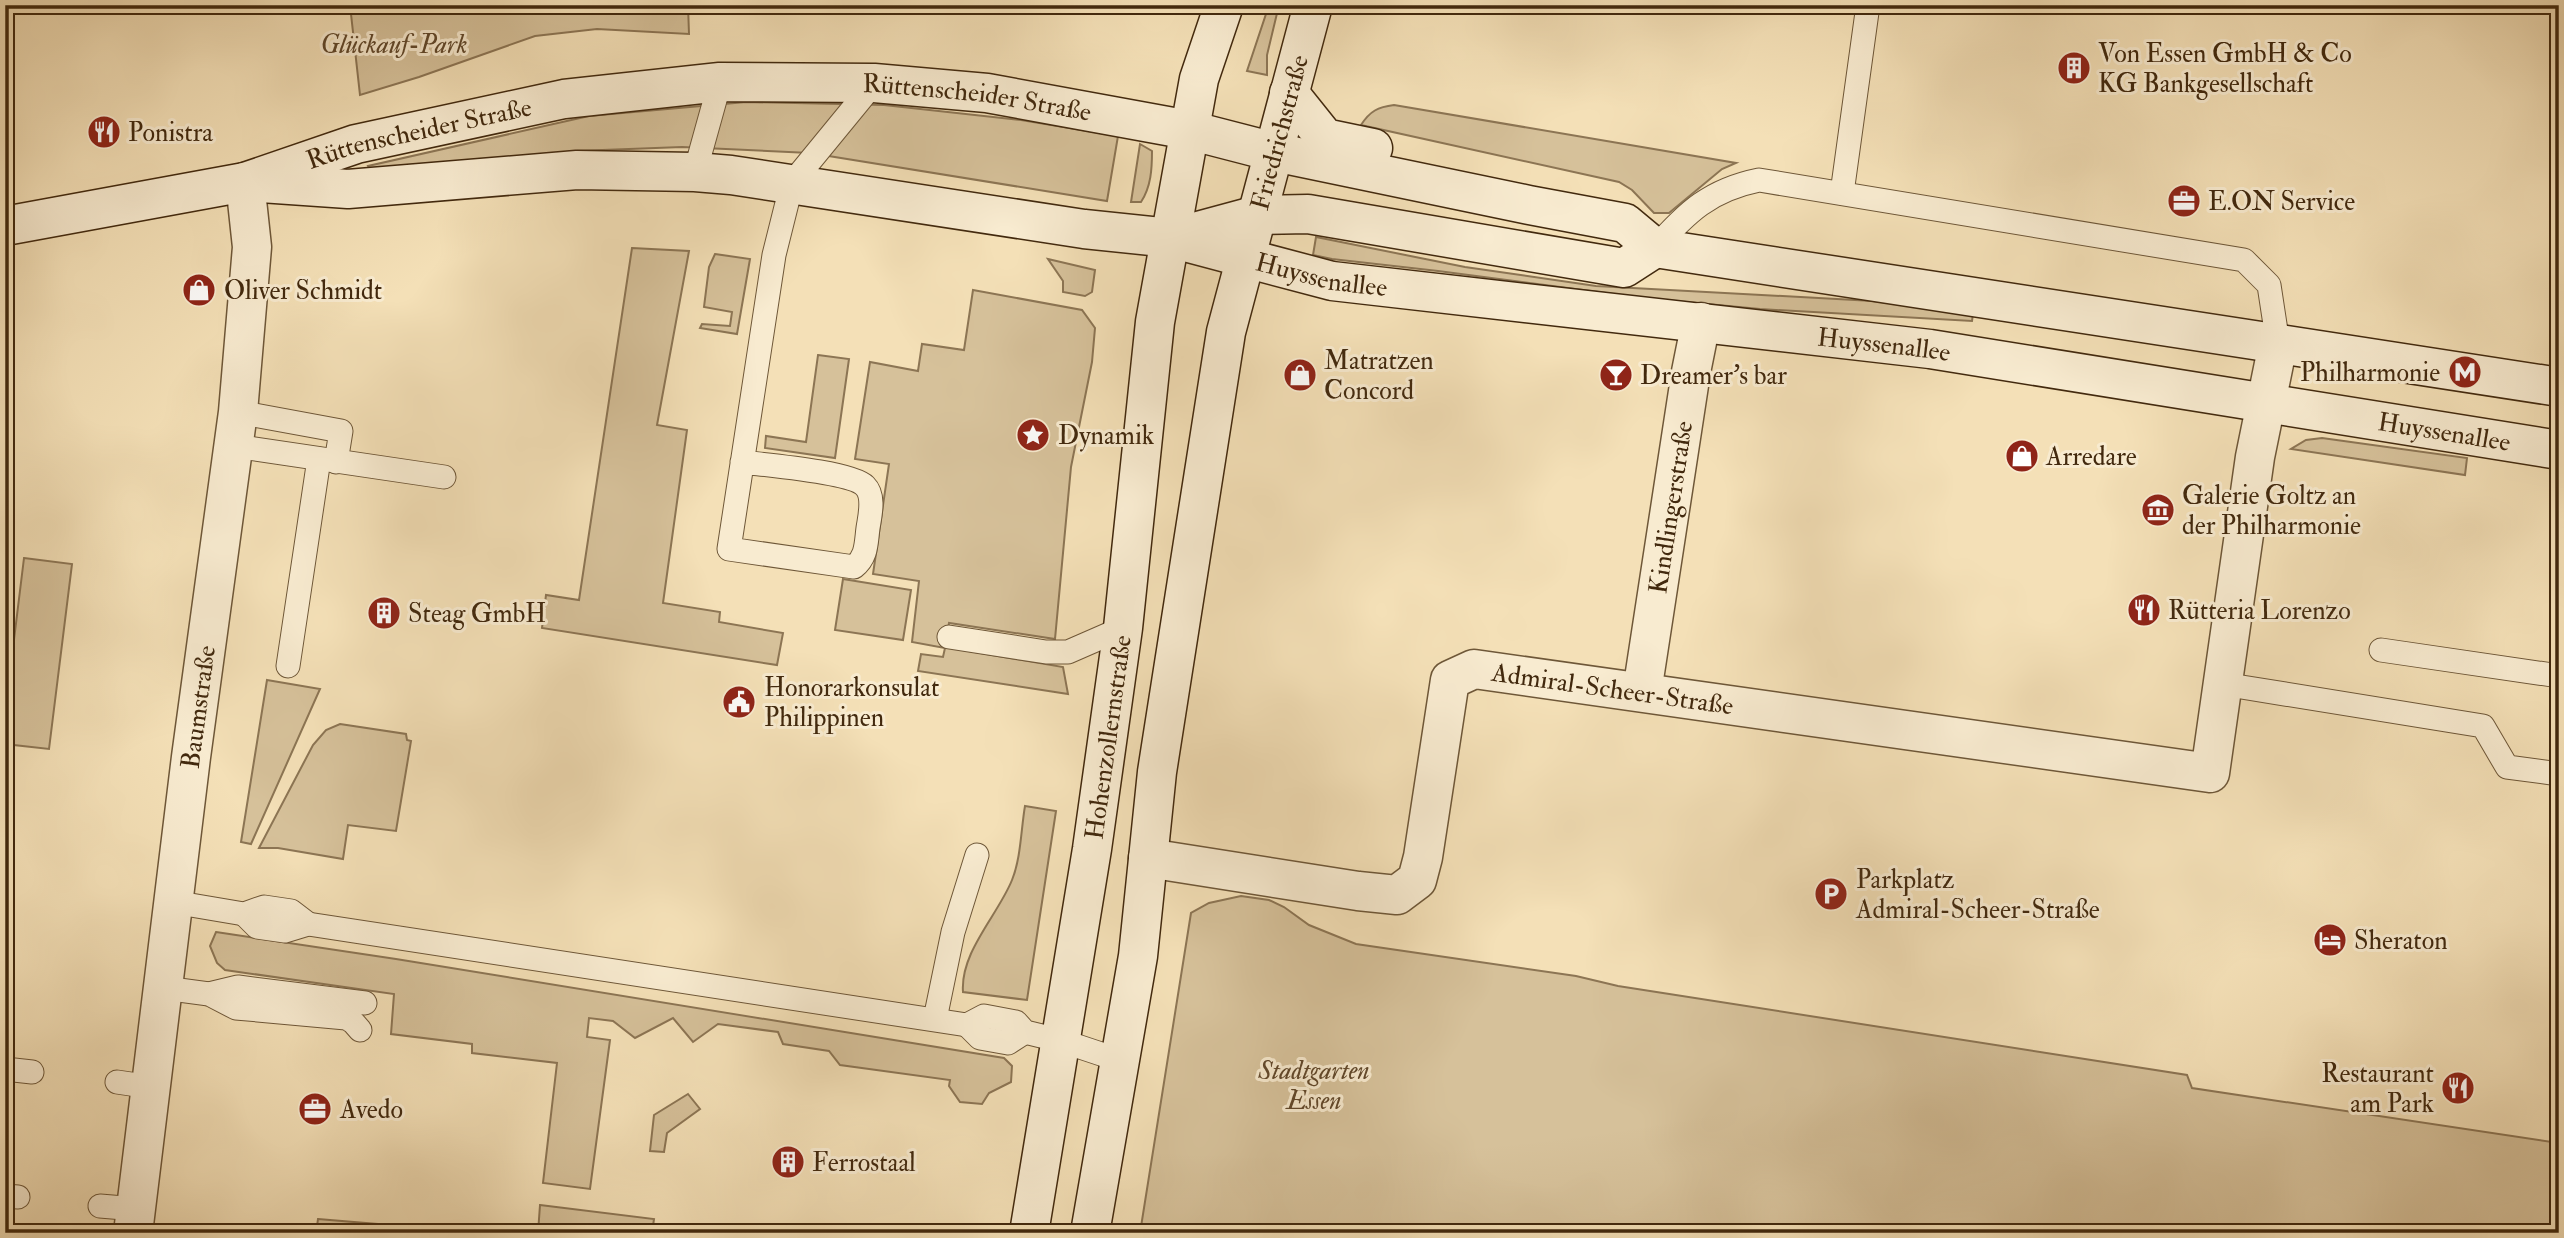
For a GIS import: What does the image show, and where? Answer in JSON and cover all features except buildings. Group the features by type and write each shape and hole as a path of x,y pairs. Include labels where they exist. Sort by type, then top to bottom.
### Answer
{"street":[{"path":"1170,238 1204,58 1224,5"},
{"name":"Friedrichstraße","path":"1244,258 1313,5"},
{"name":"Rüttenscheider Straße","path":"5,226 245,182 356,145 564,99 720,82 874,83 987,93 1189,130 1274,152"},
{"path":"1289,93 1325,138 1624,204 1637,211 1655,248"},
{"path":"1274,152 1625,223 1655,248 2559,387"},
{"name":"Rüttenscheider Straße","path":"245,182 348,190 576,170 695,172 792,183 1084,229 1170,238 1211,238"},
{"name":"Baumstraße","path":"123,1216 134,1085 163,988 237,429 252,247 245,182"},
{"name":"Huyssenallee","path":"1211,238 1257,215 1308,214 1625,268 1655,248"},
{"name":"Hohenzollernstraße","path":"1029,1233 1062,1041 1123,628 1155,322 1170,238"},
{"name":"Huyssenallee","path":"1211,238 1244,258 1332,281 1930,349 2559,450"},
{"name":"Hohenzollernstraße","path":"1090,1233 1138,956 1157,772 1222,354 1244,258"},
{"name":"Kindlingerstraße","path":"1642,692 1701,322"},
{"path":"2223,684 2246,519 2265,403 2278,344"},
{"name":"Admiral-Scheer-Straße","path":"1148,858 1397,895 1417,880 1423,858 1450,680 1474,669 2210,773 2223,684"}],"lane":[{"path":"1842,194 1868,5"},
{"path":"695,172 720,82"},
{"path":"742,462 845,477 864,485 871,498 865,551 861,561 854,567 830,565 729,549 742,462 774,256 792,183 874,83"},
{"name":"Huyssenallee","path":"1655,248 1696,206 1712,196 1759,180 2244,260 2269,285 2278,344"},
{"path":"237,429 341,431 328,460 288,666"},
{"path":"237,429 328,460 444,477"},
{"path":"948,636 1046,652 1068,652 1123,628"},
{"path":"2381,650 2559,676"},
{"path":"2223,684 2483,726 2507,767 2559,774"},
{"path":"935,1020 953,932 977,855"},
{"path":"173,902 244,914 264,907 291,911 308,924 967,1025 984,1016 1016,1022 1025,1032 1119,1060"},
{"path":"209,994 238,987 365,1003"},
{"path":"163,988 209,994 236,1008 346,1018 360,1030"},
{"path":"5,1069 32,1072"}],"green space":[{"name":"Glückauf-Park","path":"350,5 688,5 689,34 597,29 535,36 360,95"},
{"path":"1269,5 1279,5 1267,55 1267,75 1247,71"},
{"path":"746,102 884,105 1021,120 1118,136 1107,201 810,153 682,147 576,151 372,173 368,166 589,116"},
{"path":"1394,105 1736,163 1722,169 1669,213 1654,213 1632,190 1619,182 1361,125 1375,110"},
{"path":"1140,144 1152,151 1150,178 1141,202 1131,202"},
{"path":"1316,237 1465,267 1596,286 1873,301 1973,314 1972,321 1760,309 1644,298 1332,259 1313,255"},
{"path":"632,248 689,251 657,425 687,430 663,603 720,612 719,622 783,633 777,665 542,628 546,595 579,600"},
{"path":"715,254 750,259 737,334 700,328 702,324 730,326 732,312 704,307 709,267"},
{"path":"1048,259 1095,270 1092,292 1085,296 1063,292 1063,281"},
{"path":"973,290 1082,310 1095,328 1092,362 1071,467 1055,639 949,623 945,647 1063,667 1068,694 918,671 921,654 943,657 945,648 912,642 919,581 873,574 889,464 855,459 870,362 918,371 922,344 964,350"},
{"path":"818,355 849,359 835,458 765,448 766,436 806,442"},
{"path":"2322,438 2467,458 2465,475 2291,449 2306,440"},
{"path":"24,558 72,564 49,749 5,744 5,713"},
{"path":"843,579 911,590 903,640 835,630"},
{"path":"267,680 320,689 251,844 241,842"},
{"path":"340,724 406,734 407,740 411,741 396,831 348,825 343,859 278,848 259,848 313,745 326,730"},
{"path":"1025,806 1056,811 1027,1000 963,992 967,963 973,948 1006,893 1015,871"},
{"name":"Stadtgarten Essen","path":"1241,896 1269,900 1309,925 1356,944 1576,976 1618,986 2187,1075 2192,1088 2559,1143 2559,1233 1140,1233 1191,913 1209,903"},
{"path":"216,932 1004,1058 1012,1066 1011,1082 989,1093 982,1104 960,1102 949,1086 950,1080 840,1065 829,1051 783,1044 778,1032 718,1024 693,1042 673,1018 635,1038 613,1021 589,1018 587,1037 610,1040 590,1189 543,1183 557,1063 472,1053 472,1044 391,1034 394,994 225,970 217,963 210,946"},
{"path":"688,1094 700,1109 667,1133 664,1152 650,1151 654,1115"},
{"path":"540,1205 654,1219 652,1233 538,1233"},
{"path":"318,1219 389,1225 388,1233 316,1233"}],"place":[{"name":"Von Essen GmbH & Co KG Bankgesellschaft","path":"2074,68"},
{"name":"Ponistra","path":"104,132"},
{"name":"E.ON Service","path":"2184,201"},
{"name":"Oliver Schmidt","path":"199,290"},
{"name":"Philharmonie","path":"2465,372"},
{"name":"Matratzen Concord","path":"1300,375"},
{"name":"Dreamer's bar","path":"1616,375"},
{"name":"Dynamik","path":"1033,435"},
{"name":"Arredare","path":"2022,456"},
{"name":"Galerie Goltz an der Philharmonie","path":"2158,510"},
{"name":"Rütteria Lorenzo","path":"2144,610"},
{"name":"Steag GmbH","path":"384,613"},
{"name":"Honorarkonsulat Philippinen","path":"739,702"},
{"name":"Parkplatz Admiral-Scheer-Straße","path":"1831,894"},
{"name":"Sheraton","path":"2330,940"},
{"name":"Restaurant am Park","path":"2458,1088"},
{"name":"Avedo","path":"315,1109"},
{"name":"Ferrostaal","path":"788,1162"}]}
